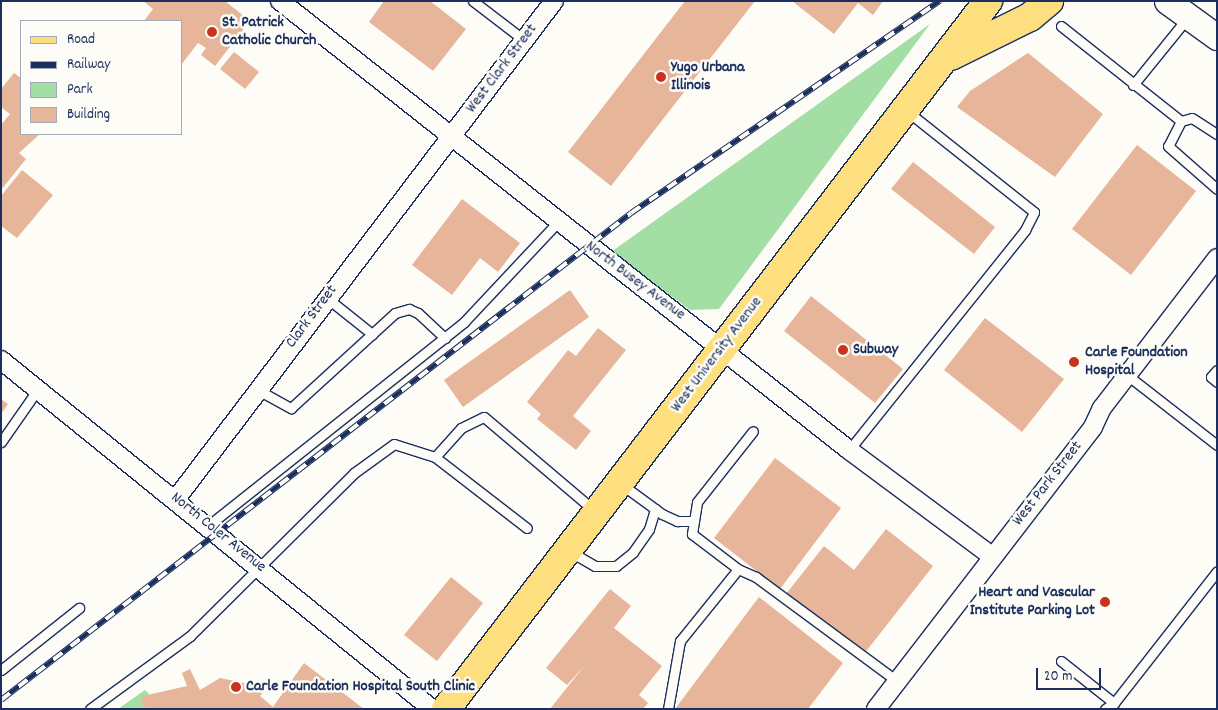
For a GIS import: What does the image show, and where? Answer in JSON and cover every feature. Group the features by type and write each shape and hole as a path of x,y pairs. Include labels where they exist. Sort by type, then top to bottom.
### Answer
{"main road":[{"name":"West University Avenue","path":"446,709 988,1"},
{"path":"945,59 1030,17 1049,1"},
{"path":"1167,1 1217,37"}],"street":[{"name":"North Busey Avenue","path":"280,1 849,450 993,557"},
{"name":"West Clark Street","path":"450,136 554,1"},
{"name":"Clark Street","path":"176,499 450,136"},
{"name":"West Park Street","path":"876,709 993,557 1127,375 1217,258"},
{"name":"North Coler Avenue","path":"1,360 209,525 432,709"}],"lane":[{"path":"473,1 524,40"},
{"path":"1133,85 1188,16"},
{"path":"1060,26 1181,121"},
{"path":"849,450 1025,230 1034,212 904,110"},
{"path":"1217,134 1192,118 1181,121 1168,146 1217,189"},
{"path":"209,525 445,338 559,221"},
{"path":"327,297 372,334"},
{"path":"258,390 290,408 396,313 409,309 445,338"},
{"path":"1217,370 1211,378 1217,382"},
{"path":"1127,375 1217,444"},
{"path":"1,442 38,389"},
{"path":"435,457 461,428 484,417 597,512"},
{"path":"753,431 697,502 691,521 692,534 738,570 756,577 897,682"},
{"path":"90,709 190,636 374,456 394,444 435,457 527,528"},
{"path":"619,483 655,509 676,521 691,521"},
{"path":"568,551 595,566 616,566 633,552 649,529 655,509"},
{"path":"668,709 680,642 738,570"},
{"path":"1104,709 1113,706 1217,571"},
{"path":"1,670 80,608"},
{"path":"1060,662 1113,706"}],"green space":[{"path":"930,24 719,309 690,310 611,252"},
{"path":"145,690 154,699 149,709 118,709"}],"building":[{"name":"St. Patrick Catholic Church","path":"143,1 225,1 250,21 215,66 201,55 206,48 198,43 182,64 182,20 145,20 153,9"},
{"path":"384,1 430,1 466,29 433,71 369,22"},
{"name":"Yugo Urbana Illinois","path":"685,1 755,1 611,186 568,152"},
{"path":"792,1 883,1 873,15 858,3 834,34"},
{"path":"234,52 259,72 245,89 220,69"},
{"path":"1028,53 1103,114 1055,177 957,107 970,91"},
{"path":"14,73 20,77 20,135 39,135 19,153 26,159 1,190 1,125 10,114 1,107 1,89"},
{"path":"1137,145 1196,191 1131,275 1072,229"},
{"path":"913,162 995,227 974,254 891,189"},
{"path":"22,170 53,195 17,238 1,226 1,196"},
{"path":"462,199 520,243 498,272 480,258 452,295 412,265"},
{"path":"570,290 589,317 463,407 444,380"},
{"name":"Subway","path":"811,296 903,369 875,403 784,331"},
{"path":"985,318 1064,379 1022,432 944,370"},
{"path":"598,328 626,350 573,416 591,431 576,450 537,419 541,414 527,402 568,350 576,356"},
{"path":"1,399 8,404 1,414"},
{"path":"775,458 841,508 780,589 714,538"},
{"path":"886,529 933,566 864,654 786,594 824,546 854,570"},
{"path":"451,577 483,603 437,661 404,635"},
{"path":"610,589 631,606 614,628 662,666 639,695 648,703 643,709 550,709 584,666 567,685 546,668"},
{"path":"759,597 843,663 808,709 675,709"},
{"name":"Carle Foundation Hospital South Clinic","path":"304,663 364,709 152,709 141,705 143,696 187,686 182,673 190,669 200,690 220,678 249,684 253,680 266,689 260,696 273,707"}],"railway":[{"path":"1,700 631,213 940,1"}],"place":[{"name":"St. Patrick Catholic Church","path":"212,32"},
{"name":"Yugo Urbana Illinois","path":"661,77"},
{"name":"Subway","path":"843,350"},
{"name":"Carle Foundation Hospital","path":"1074,362"},
{"name":"Heart and Vascular Institute Parking Lot","path":"1105,602"},
{"name":"Carle Foundation Hospital South Clinic","path":"236,687"}]}
